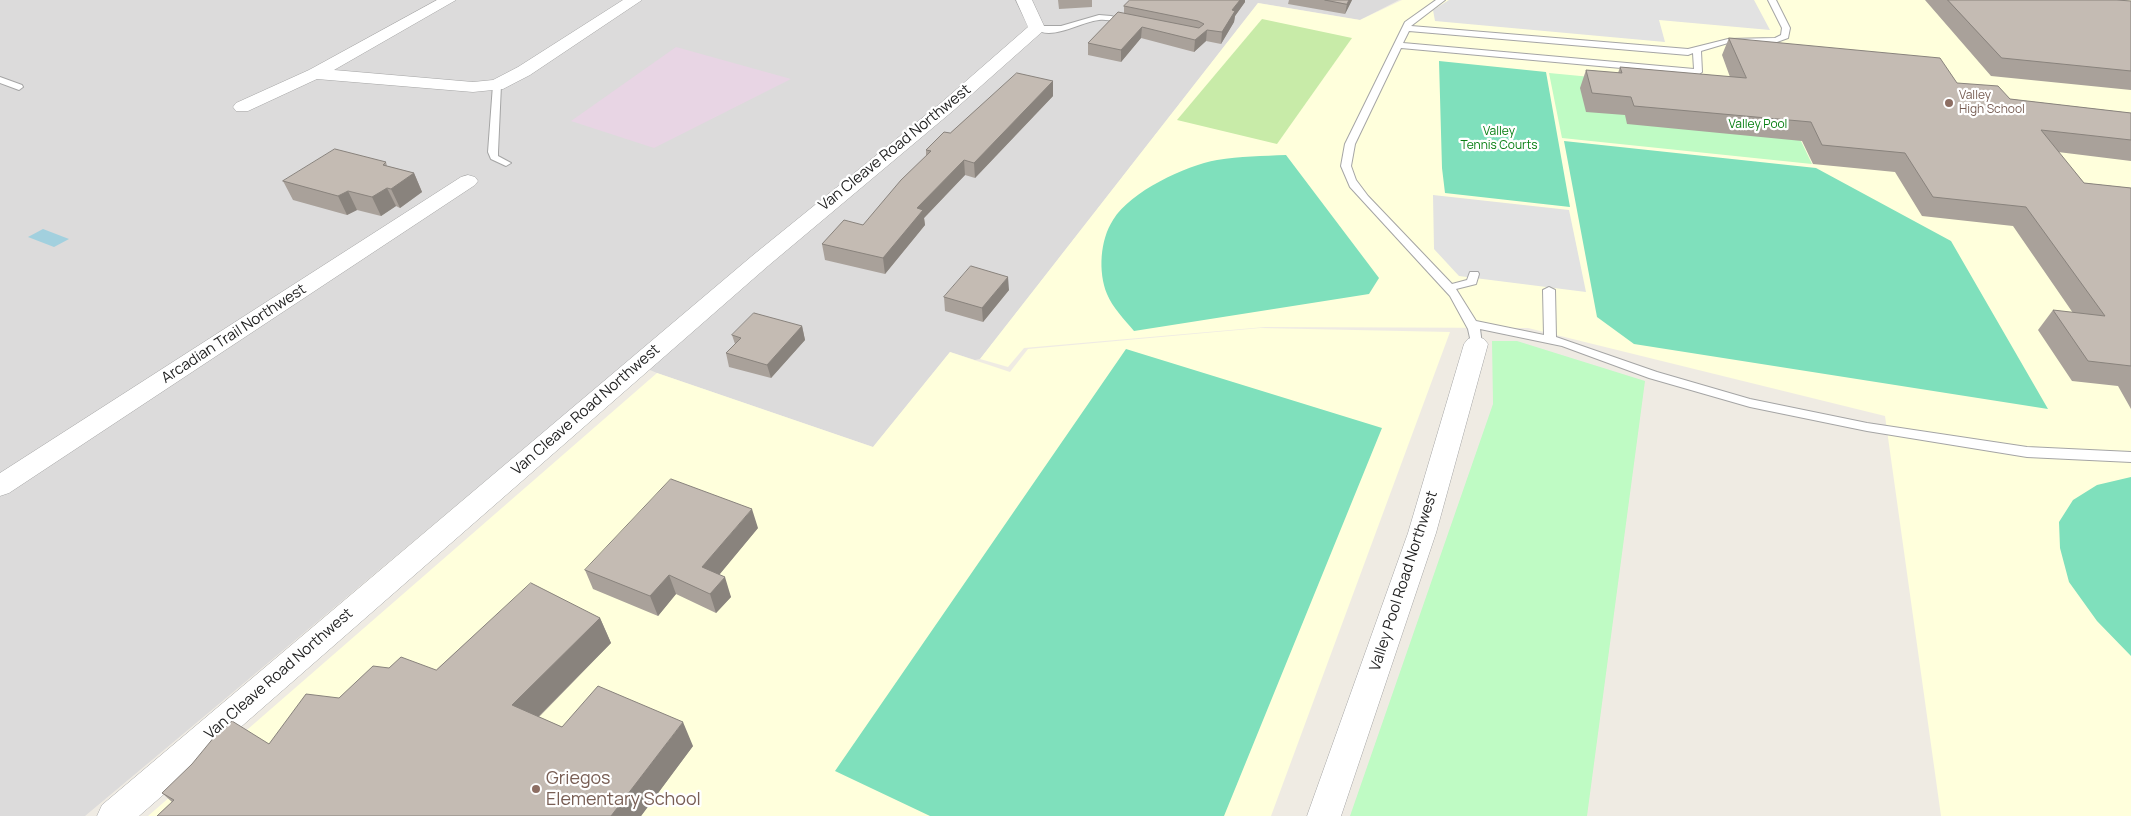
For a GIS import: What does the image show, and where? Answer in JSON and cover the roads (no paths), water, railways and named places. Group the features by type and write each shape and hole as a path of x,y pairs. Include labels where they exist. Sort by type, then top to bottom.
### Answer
{"street":[{"path":"242,107 316,74 448,0"},
{"path":"316,74 473,86 498,85 524,71 634,0"},
{"path":"1024,0 1037,28"},
{"name":"Van Cleave Road Northwest","path":"114,816 774,249 948,106 1037,28"},
{"name":"Arcadian Trail Northwest","path":"0,486 468,181"},
{"name":"Valley Pool Road Northwest","path":"1324,816 1422,533 1475,334"}],"lane":[{"path":"1441,0 1409,22 1350,144 1345,165 1358,192 1458,297 1475,334 1565,343 1653,375 1750,403 1838,421 2027,452 2131,457"},
{"path":"1406,28 1688,52 1728,41 1777,40 1785,36 1786,28 1772,0"},
{"path":"1037,28 1056,30 1100,17 1132,23"},
{"path":"1398,45 1698,72 1696,49"},
{"path":"0,80 19,87"},
{"path":"498,85 493,152 494,157 506,163"},
{"path":"1449,288 1472,282 1474,274"},
{"path":"1549,290 1550,340"}],"water":[{"path":"43,229 69,239 54,247 28,237"}],"place":[{"name":"Valley High School","path":"1949,103"},
{"name":"Griegos Elementary School","path":"536,789"}],"park label":[{"name":"Valley Pool","path":"1758,125"},
{"name":"Valley Tennis Courts","path":"1499,139"}]}
